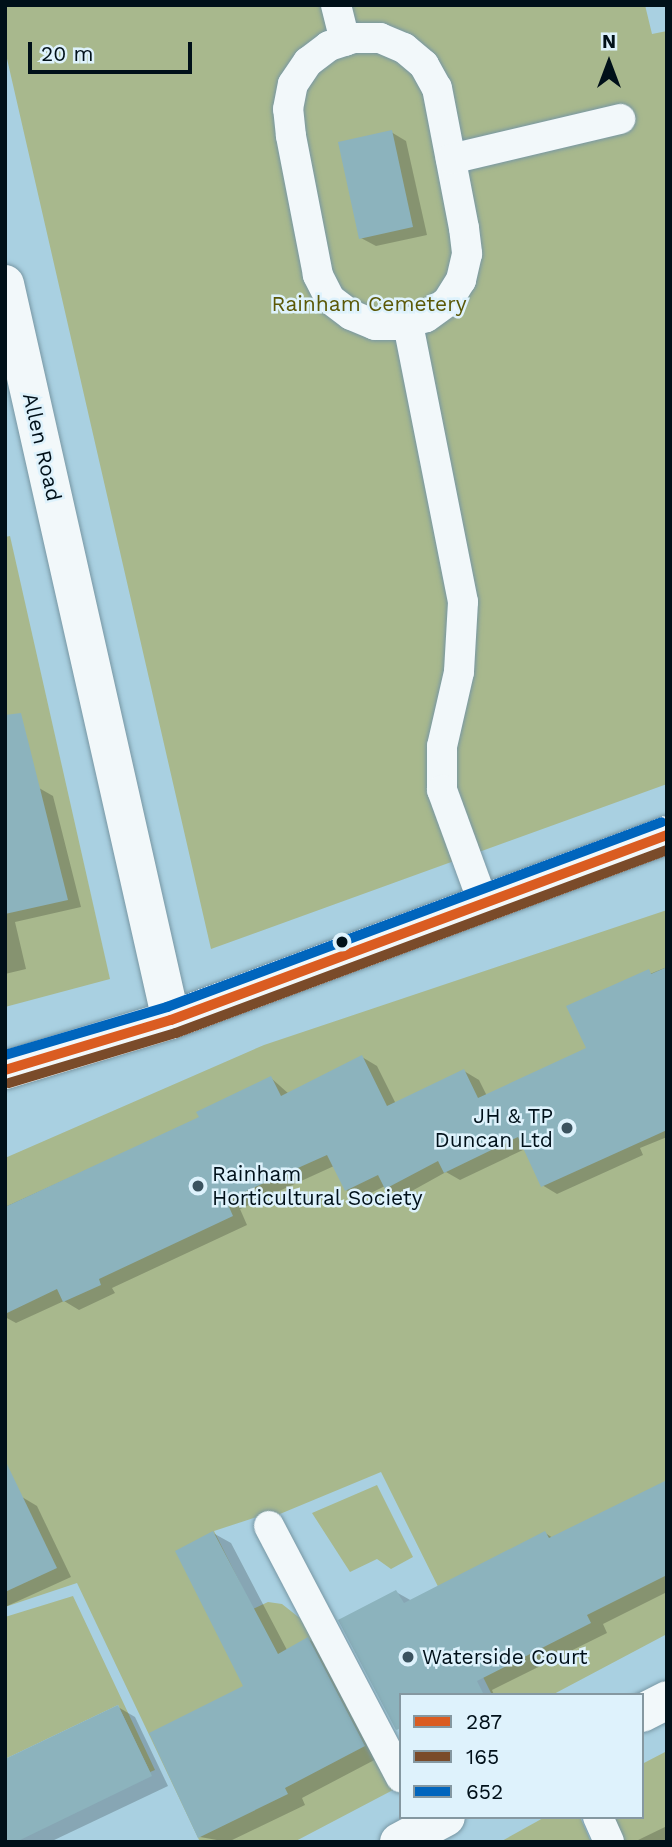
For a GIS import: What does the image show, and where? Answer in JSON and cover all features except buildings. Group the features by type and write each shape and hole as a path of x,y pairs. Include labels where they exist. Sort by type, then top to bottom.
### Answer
{"street":[{"name":"Allen Road","path":"5,284 171,1020"},
{"path":"5,1070 171,1020 667,835"},
{"path":"644,1712 667,1700"}],"lane":[{"path":"336,5 345,41"},
{"path":"380,38 404,48 424,65 437,88 467,254 461,280 447,302 426,317 408,324 375,324 351,315 330,299 318,275 288,109 293,84 308,62 329,46 345,41 380,38"},
{"path":"451,159 620,120"},
{"path":"408,324 463,603 459,672 442,746 442,790 483,902"},
{"path":"269,1526 399,1773"},
{"path":"599,1819 609,1842"}],"green space":[{"name":"Rainham Cemetery","path":"5,5 645,5 652,34 667,31 667,784 211,949 5,50"},
{"path":"10,536 110,979 5,1007 5,537"},
{"path":"667,910 667,1634 556,1693 491,1693 381,1472 275,1516 269,1513 214,1531 253,1609 268,1602 282,1604 306,1623 393,1790 294,1842 200,1842 77,1583 5,1607 5,1158 264,1045"},
{"path":"377,1485 413,1557 391,1569 377,1559 350,1572 312,1513"},
{"path":"73,1596 155,1770 150,1772 118,1705 5,1759 5,1617"},
{"path":"667,1751 667,1842 622,1842 611,1819 644,1819 644,1763"},
{"path":"541,1819 581,1819 591,1842 500,1842"}],"transit line":[{"name":"652","path":"5,1055 167,1007 662,822"},
{"name":"287","path":"5,1070 171,1020 667,835"},
{"name":"165","path":"9,1083 176,1033 667,850"}],"place":[{"name":"JH & TP Duncan Ltd","path":"567,1128"},
{"name":"Rainham Horticultural Society","path":"198,1186"},
{"name":"Waterside Court","path":"408,1657"}]}
